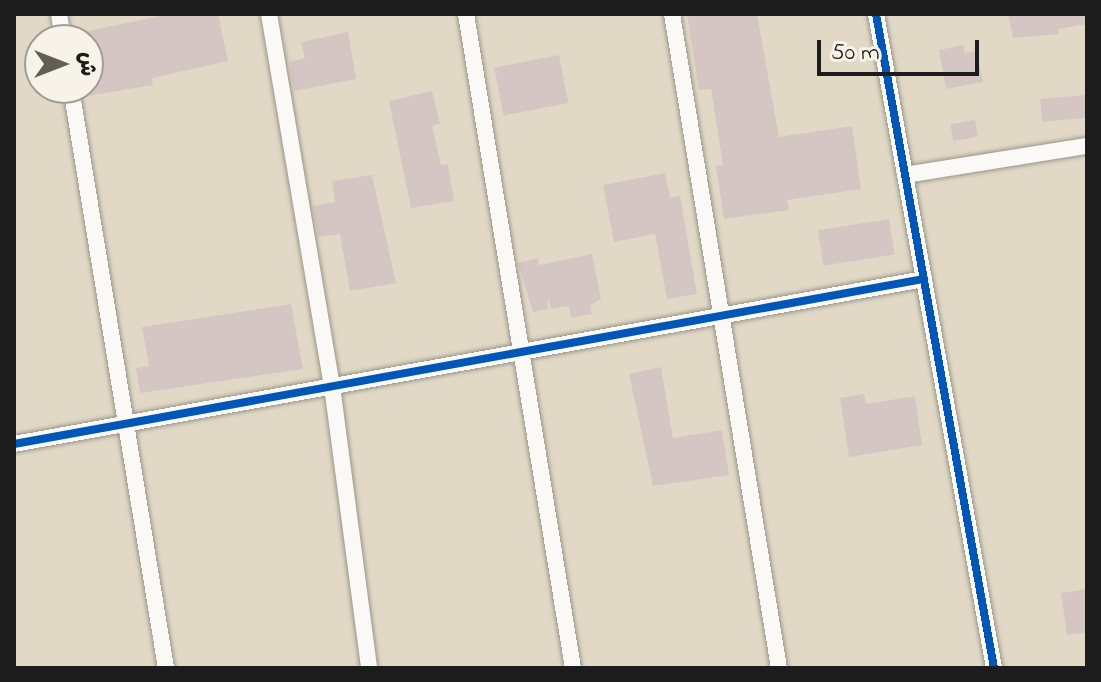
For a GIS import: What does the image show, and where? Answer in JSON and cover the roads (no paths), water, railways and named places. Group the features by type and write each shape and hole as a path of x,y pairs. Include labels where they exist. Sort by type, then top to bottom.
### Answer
{"street":[{"path":"269,14 332,386 369,668"},
{"path":"466,14 573,668"},
{"path":"672,14 779,668"},
{"path":"876,14 994,668"},
{"path":"74,104 166,668"},
{"path":"905,175 1087,146"},
{"path":"14,444 924,279"}]}
